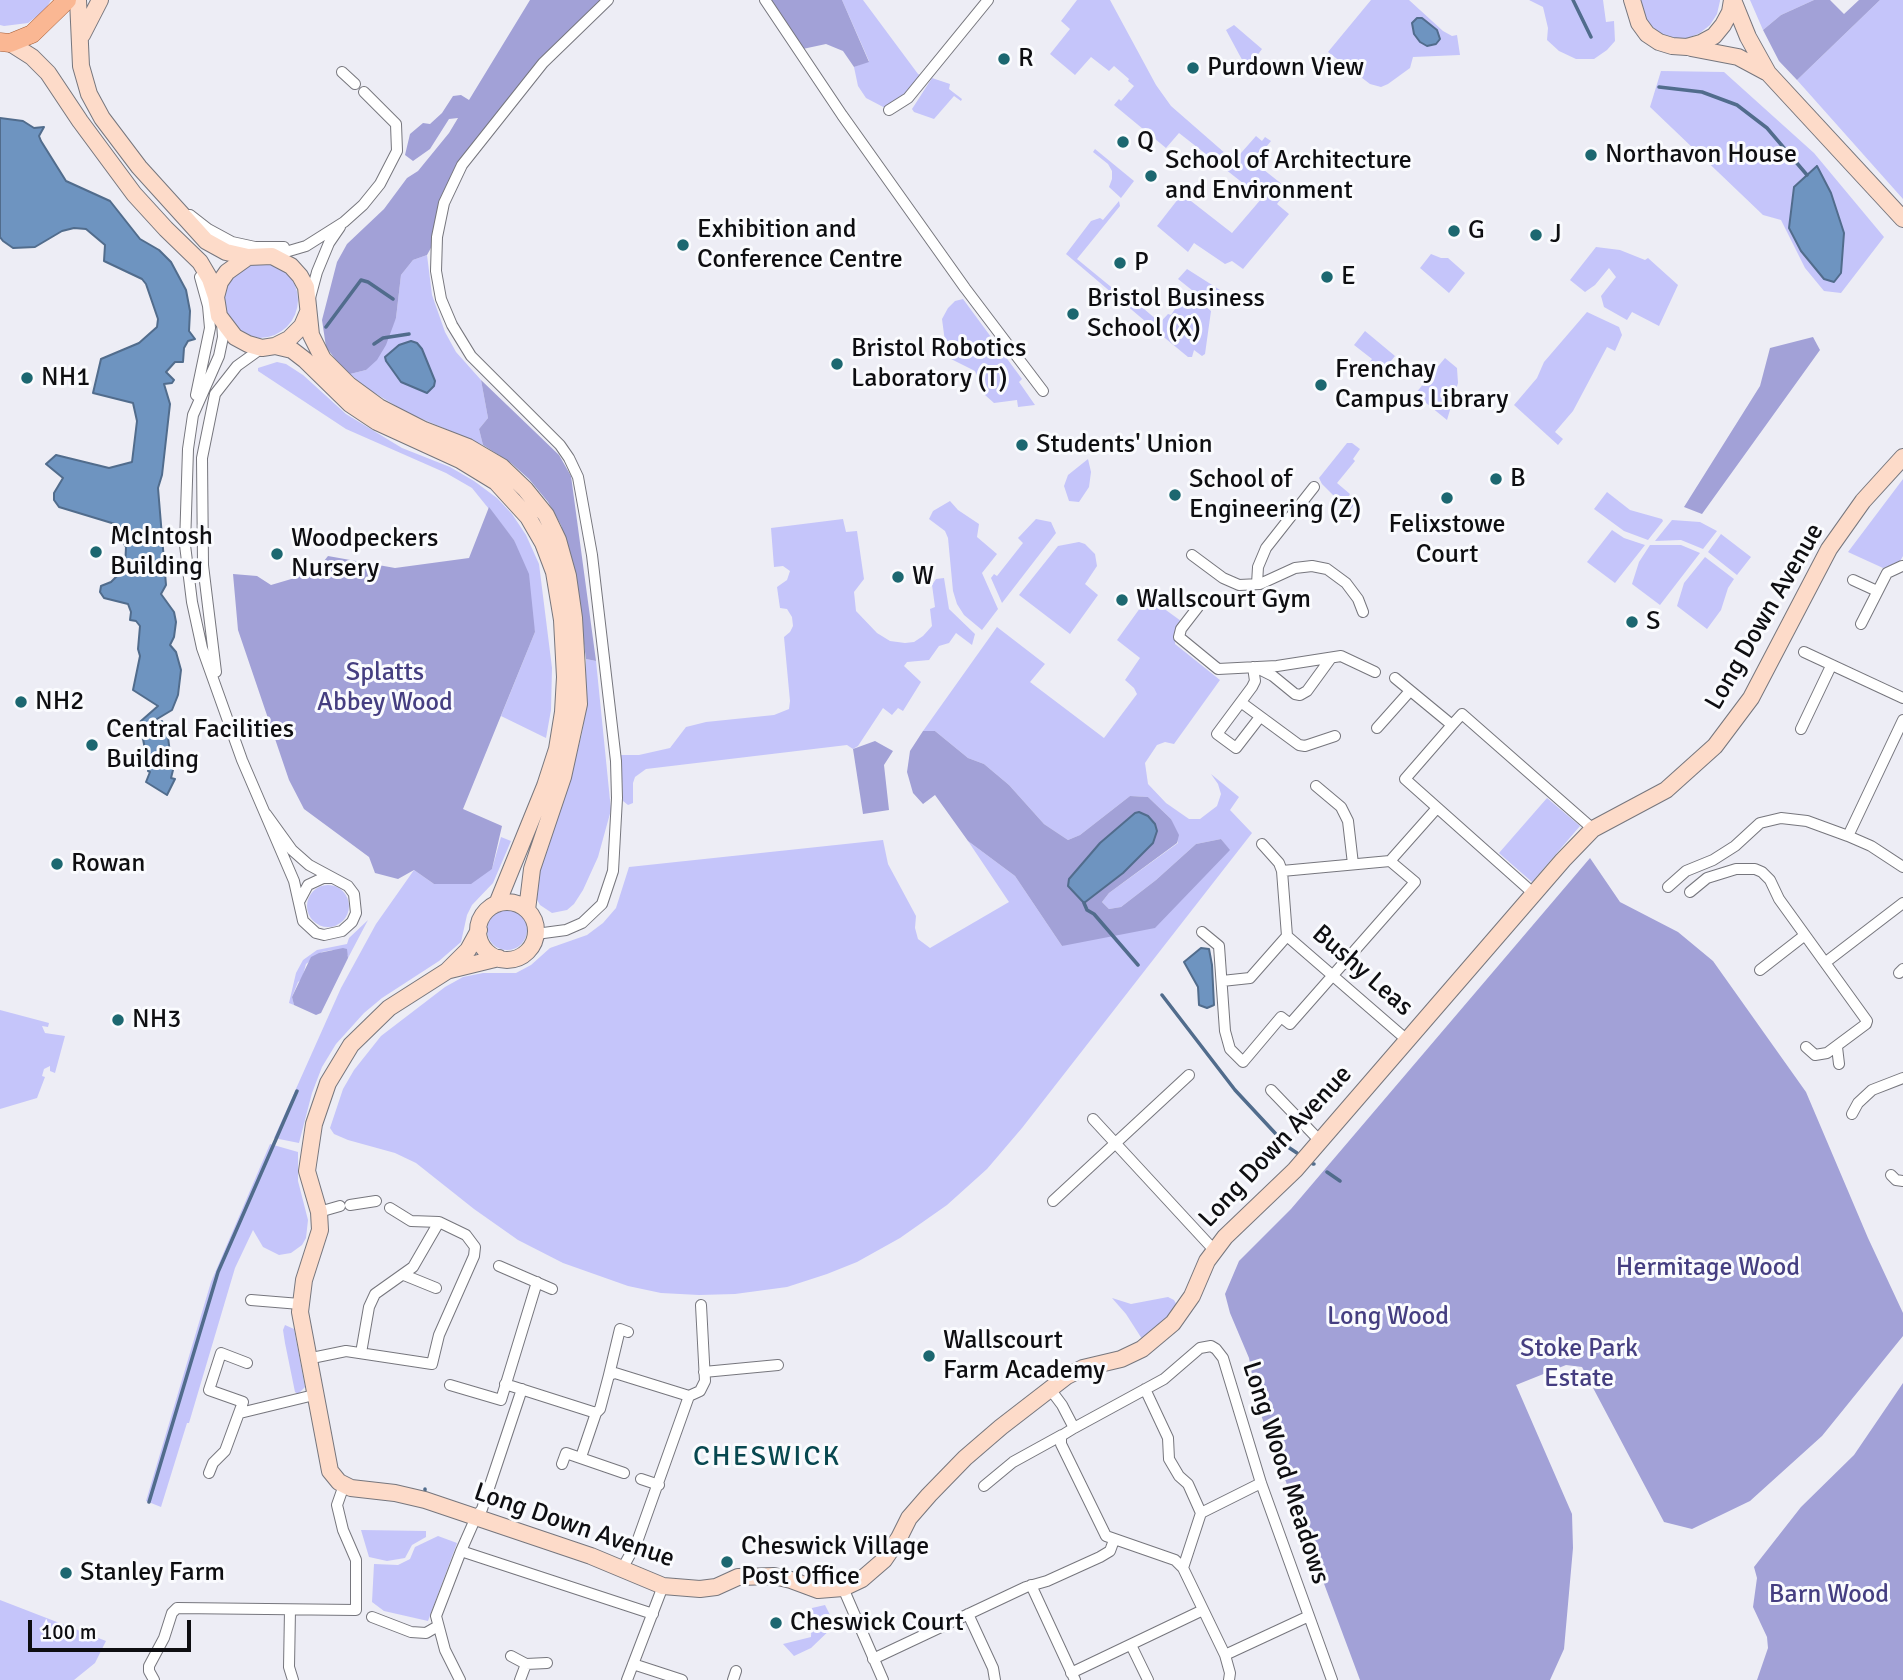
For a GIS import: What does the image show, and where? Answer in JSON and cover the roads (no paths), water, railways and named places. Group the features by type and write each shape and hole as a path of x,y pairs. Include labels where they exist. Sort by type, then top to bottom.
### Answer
{"main road":[{"path":"4,44 32,34 61,4"}],"street":[{"path":"78,0 81,66 89,93 102,118 139,167 206,241 226,252 248,257 272,256 306,246 344,222 363,205 380,184 397,151 396,124 364,92"},
{"path":"80,42 100,0"},
{"path":"536,934 566,930 582,923 602,904 613,871 616,761 592,555 578,477 569,458 551,436 478,363 452,325 441,299 436,271 437,237 444,203 462,165 543,63 608,0"},
{"path":"765,0 904,201 1043,391"},
{"path":"889,110 908,98 988,0"},
{"path":"1632,0 1639,23 1647,34 1659,42 1728,54 1768,73"},
{"path":"1687,47 1714,36 1730,12 1732,0"},
{"path":"1732,0 1768,73 1903,219"},
{"path":"4,44 32,57 48,73 134,194 200,262 210,279 223,337 219,356 192,415"},
{"path":"342,72 355,83"},
{"path":"168,198 208,229 232,242 274,248 320,236"},
{"path":"220,697 203,565 202,457 215,394 237,366 289,338 302,326 317,272 329,243 344,222"},
{"path":"182,246 205,287 211,328 192,415 187,470 185,545 192,602 202,648 239,750 294,881 300,900 300,913 308,928 324,935 342,932 352,922 356,913 357,903 348,886 309,865 292,850 266,814"},
{"path":"272,256 291,266 300,276 306,287 310,335 323,359 349,385 379,407 424,430 468,447 502,467 546,515 558,540 568,576 574,618 579,704 563,777 532,869 527,910"},
{"path":"216,297 220,282 227,272 248,257"},
{"path":"154,1680 149,1666 164,1638 172,1613 177,1608 356,1610 356,1560 343,1530 337,1505 344,1485 330,1471 300,1321 304,1280 318,1240 319,1212 308,1178 307,1161 319,1107 336,1068 351,1045 375,1019 447,971 468,950 484,914 497,904 545,786 557,749 565,677 562,620 554,572 543,543 528,517 496,482 469,464 377,422 350,404 292,350 248,344 235,337 222,323"},
{"name":"Long Down Avenue","path":"344,1485 414,1496 584,1553 663,1586 700,1589 716,1587 738,1577 774,1576 818,1590 843,1588 862,1579 884,1560 909,1518 965,1458 1050,1389 1083,1368 1121,1359 1157,1338 1185,1308 1214,1250 1280,1186 1533,893 1593,829 1646,802 1677,782 1702,760 1728,731 1756,690 1829,549 1863,501 1903,457"},
{"path":"1256,584 1258,567 1266,548 1314,487"},
{"path":"1192,555 1239,585 1256,584 1295,568 1322,568 1335,573 1346,583 1358,599 1363,612"},
{"path":"1861,624 1886,573 1903,569"},
{"path":"1853,580 1877,591"},
{"path":"1198,607 1180,632 1181,640 1218,668 1277,666 1343,657 1375,672"},
{"path":"1804,652 1903,698"},
{"path":"1253,667 1269,673 1300,695 1307,691 1331,658"},
{"path":"1801,729 1831,666"},
{"path":"1253,667 1254,684 1217,734 1236,748 1260,717"},
{"path":"1395,678 1452,725"},
{"path":"1377,728 1410,691"},
{"path":"1241,702 1301,746 1335,736"},
{"path":"1533,893 1405,779 1462,714 1593,829"},
{"path":"1848,836 1903,720"},
{"path":"1316,786 1341,807 1348,821 1353,864"},
{"path":"1282,871 1390,861 1437,808"},
{"path":"1668,887 1686,871 1724,854 1766,820 1781,818 1797,819 1848,836 1871,846 1903,867"},
{"path":"1223,981 1250,978 1287,936 1282,871 1279,863 1262,844"},
{"path":"1202,932 1219,946 1225,1031 1230,1049 1243,1062 1281,1017 1290,1024 1415,882 1390,861"},
{"path":"1690,892 1707,877 1736,869 1755,869 1770,880 1779,899 1867,1021 1837,1047 1817,1056 1806,1048"},
{"path":"300,900 308,885 324,878 332,878"},
{"path":"447,971 499,958 516,958 523,955 534,942 536,934 533,917 527,910 513,902 497,904"},
{"path":"1826,962 1903,903"},
{"path":"478,930 484,948 499,958"},
{"path":"1760,970 1805,935"},
{"name":"Bushy Leas","path":"1287,936 1407,1040"},
{"path":"1837,1047 1839,1063"},
{"path":"1053,1201 1189,1075"},
{"path":"1852,1114 1858,1103 1872,1090 1903,1078"},
{"path":"1271,1090 1320,1141"},
{"path":"1093,1119 1214,1250"},
{"path":"1891,1175 1896,1180 1903,1181"},
{"path":"319,1212 376,1201"},
{"path":"307,1359 340,1351 432,1364 439,1335 476,1250 466,1235 439,1222 411,1221 390,1208"},
{"path":"361,1353 374,1294 413,1267 439,1222"},
{"path":"499,1266 552,1289"},
{"path":"404,1275 436,1288"},
{"path":"450,1385 501,1399 537,1282"},
{"path":"251,1300 300,1304"},
{"path":"609,1375 615,1373 689,1396 700,1391 705,1381 701,1305"},
{"path":"581,1457 596,1413 600,1409 620,1329 628,1332"},
{"name":"Long Wood Meadows","path":"984,1486 1013,1462 1179,1368 1200,1348 1210,1346 1216,1349 1223,1358 1261,1483 1332,1680"},
{"path":"209,1474 213,1463 225,1451 243,1402 209,1390 221,1353 247,1363"},
{"path":"704,1372 778,1365"},
{"path":"505,1384 596,1413"},
{"path":"460,1680 444,1650 436,1616 461,1551 482,1509 522,1389"},
{"path":"1050,1389 1062,1405 1069,1431 1060,1440 1060,1444 1106,1536 1175,1560 1183,1568 1225,1655 1230,1672 1228,1680"},
{"path":"1145,1389 1168,1438 1169,1459 1179,1476 1188,1484 1201,1513 1183,1568"},
{"path":"240,1413 314,1395"},
{"path":"622,1569 637,1542 689,1396"},
{"path":"562,1464 566,1452 624,1473"},
{"path":"641,1479 659,1485"},
{"path":"1201,1513 1261,1483"},
{"path":"873,1659 1031,1585 1047,1581 1100,1558 1110,1551 1114,1540"},
{"path":"461,1551 653,1614"},
{"path":"1031,1585 1073,1676 1203,1610"},
{"path":"627,1680 663,1586"},
{"path":"843,1588 883,1680"},
{"path":"290,1610 289,1667 293,1680"},
{"path":"968,1614 993,1668 995,1680"},
{"name":"Long Wood Meadows","path":"1225,1655 1309,1616"},
{"path":"372,1617 411,1632 426,1633 438,1626"},
{"path":"1131,1645 1148,1680"},
{"path":"511,1656 526,1664 547,1663"},
{"path":"520,1680 526,1664"},
{"path":"633,1664 682,1680"}],"waterway":[{"path":"1573,0 1591,37"},
{"path":"1659,87 1702,92 1737,105 1767,128 1807,175"},
{"path":"326,327 361,280 393,299"},
{"path":"374,344 383,338 409,334"},
{"path":"1084,903 1087,910 1094,914 1138,965"},
{"path":"1162,995 1235,1090 1288,1147 1297,1153"},
{"path":"149,1502 218,1272 297,1091"},
{"path":"1327,1172 1340,1181"}],"place":[{"name":"R","path":"1004,59"},
{"name":"Purdown View","path":"1193,68"},
{"name":"Q","path":"1123,142"},
{"name":"Northavon House","path":"1591,155"},
{"name":"School of Architecture and Environment","path":"1151,176"},
{"name":"G","path":"1454,231"},
{"name":"J","path":"1536,235"},
{"name":"Exhibition and Conference Centre","path":"683,245"},
{"name":"P","path":"1120,263"},
{"name":"E","path":"1327,277"},
{"name":"Bristol Business School (X)","path":"1073,314"},
{"name":"Bristol Robotics Laboratory (T)","path":"837,364"},
{"name":"NH1","path":"27,378"},
{"name":"Frenchay Campus Library","path":"1321,385"},
{"name":"Students' Union","path":"1022,445"},
{"name":"B","path":"1496,479"},
{"name":"School of Engineering (Z)","path":"1175,495"},
{"name":"Felixstowe Court","path":"1447,498"},
{"name":"McIntosh Building","path":"96,552"},
{"name":"Woodpeckers Nursery","path":"277,554"},
{"name":"W","path":"898,577"},
{"name":"Wallscourt Gym","path":"1122,600"},
{"name":"S","path":"1632,622"},
{"name":"NH2","path":"21,702"},
{"name":"Central Facilities Building","path":"92,745"},
{"name":"Rowan","path":"57,864"},
{"name":"NH3","path":"118,1020"},
{"name":"Wallscourt Farm Academy","path":"929,1356"},
{"name":"Cheswick Village Post Office","path":"727,1562"},
{"name":"Stanley Farm","path":"66,1573"},
{"name":"Cheswick Court","path":"776,1623"}],"district":[{"name":"CHESWICK","path":"767,1458"}],"park label":[{"name":"Splatts Abbey Wood","path":"385,688"},
{"name":"Hermitage Wood","path":"1708,1268"},
{"name":"Long Wood","path":"1388,1317"},
{"name":"Stoke Park Estate","path":"1579,1364"},
{"name":"Barn Wood","path":"1829,1595"}]}
